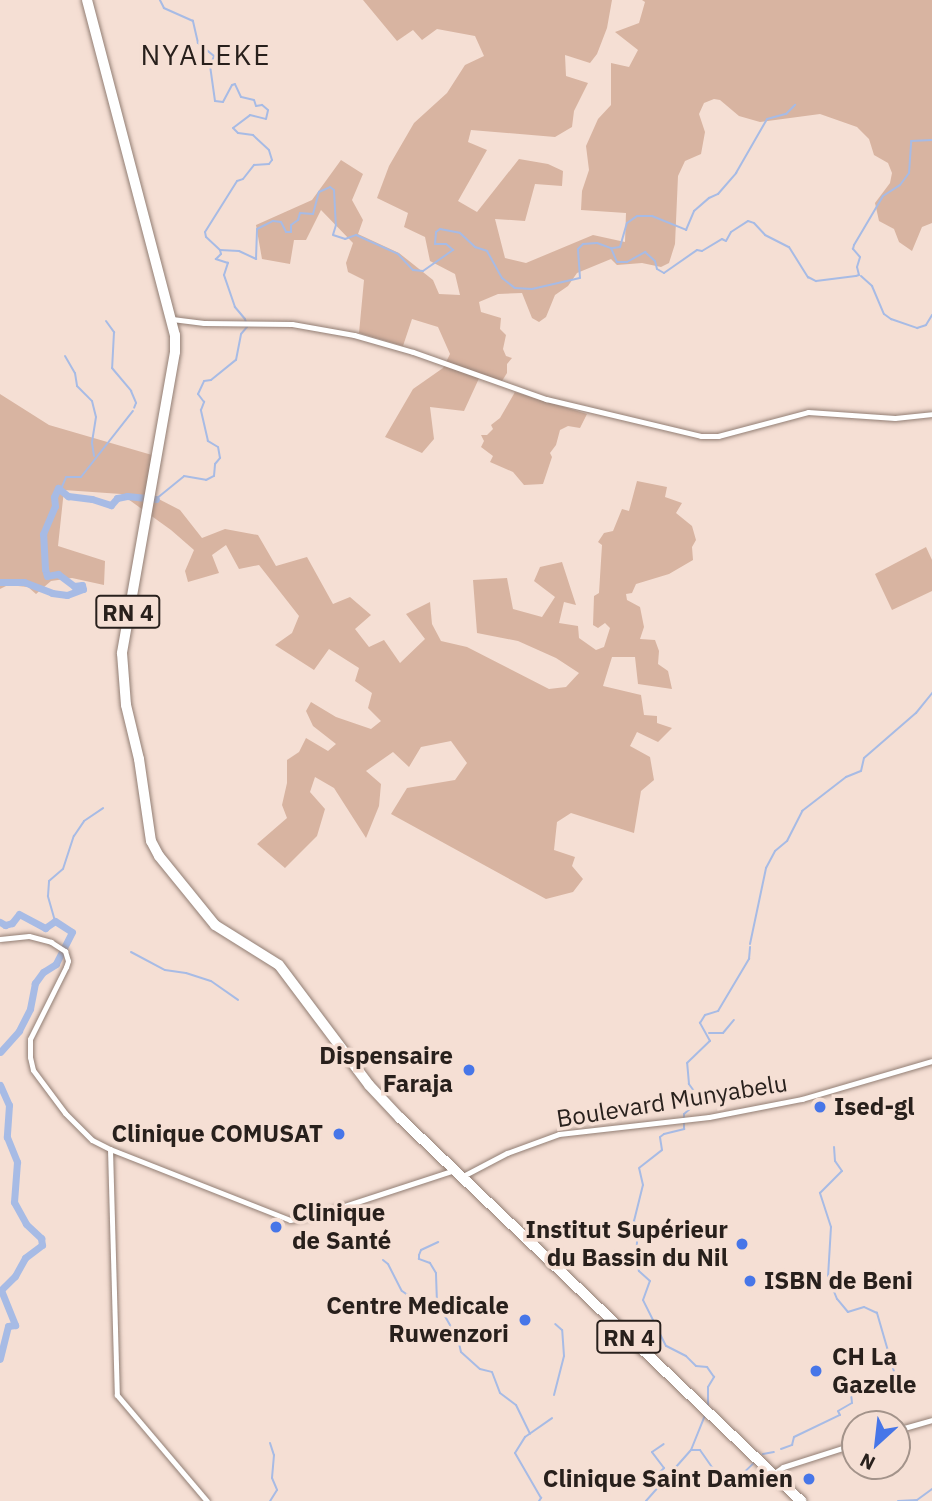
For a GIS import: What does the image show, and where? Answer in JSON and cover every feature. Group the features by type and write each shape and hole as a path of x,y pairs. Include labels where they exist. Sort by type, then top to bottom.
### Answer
{"highway":[{"name":"RN 4","path":"87,0 172,319 175,352 129,610 122,675 151,841 159,856 215,925 279,965 369,1085 801,1501"}],"street":[{"path":"172,319 302,326 354,335 413,352 546,399 701,436 718,436 808,412 895,418 932,414"},
{"name":"Boulevard Munyabelu","path":"0,939 29,936 63,949 68,961 66,967 30,1040 33,1070 65,1113 92,1140 290,1220 320,1214 460,1173 559,1134 684,1121 803,1099 932,1061"},
{"path":"110,1149 117,1395 207,1501"},
{"path":"911,1426 932,1420"},
{"path":"773,1475 783,1467 841,1448"}],"shaded area":[{"path":"363,0 612,0 607,28 597,54 590,63 565,55 566,76 588,83 574,111 572,127 555,137 471,130 468,142 487,150 458,201 477,212 519,159 548,164 563,171 562,186 535,184 525,221 495,219 505,258 526,263 593,235 625,242 626,213 581,210 582,191 589,170 586,146 598,119 611,105 611,63 629,67 638,50 615,32 639,23 645,2 642,0 932,0 932,223 922,227 912,251 899,242 894,229 879,221 875,203 890,183 892,173 888,163 874,155 869,139 857,127 820,114 760,122 739,116 720,100 704,103 699,114 705,132 701,154 685,161 678,176 675,244 669,263 661,267 642,263 617,265 611,259 577,273 568,286 555,295 546,317 539,322 532,318 522,293 498,294 479,302 481,312 501,318 500,329 506,335 503,349 506,356 512,358 507,364 507,373 502,381 481,374 464,411 430,407 434,439 422,453 385,437 413,389 443,368 450,354 438,327 412,319 403,346 359,333 364,280 348,272 346,263 353,243 321,210 306,240 294,240 290,264 262,259 256,225 312,200 341,160 363,174 352,200 363,220 358,234 399,253 433,280 439,294 460,295 455,274 430,261 425,237 404,227 408,213 377,198 389,166 414,123 447,93 465,65 484,56 475,36 437,29 422,40 413,30 397,41"},
{"path":"515,392 587,414 580,428 568,426 560,430 556,445 550,453 552,457 543,484 524,485 513,472 490,462 493,456 481,447 484,441 481,435 487,435 493,429 491,425 500,418"},
{"path":"0,394 49,425 152,455 147,493 180,510 202,538 225,529 258,535 276,566 307,557 333,604 350,597 371,615 355,629 369,647 384,640 400,663 425,639 406,614 430,602 432,624 441,641 467,647 549,689 566,687 579,673 556,658 518,641 477,633 473,580 507,578 513,609 542,617 555,597 534,581 540,567 562,562 576,605 564,602 559,623 578,626 579,638 596,650 604,647 610,628 605,623 598,628 593,625 594,596 599,593 602,545 598,542 604,533 613,531 622,509 629,511 637,481 667,487 665,497 682,503 676,513 692,526 696,540 692,547 693,560 669,574 636,584 632,593 626,594 627,600 640,607 644,627 640,639 655,640 659,651 658,664 668,671 672,689 638,684 635,657 612,657 603,686 641,695 644,715 657,716 657,723 672,728 658,742 637,732 630,746 650,757 654,780 641,791 634,833 571,813 557,822 554,850 575,857 572,866 583,879 573,892 546,899 391,814 407,788 455,780 467,763 451,741 421,747 409,767 393,752 366,771 381,784 379,806 366,838 334,788 315,777 310,792 325,809 317,836 285,868 257,844 287,818 282,805 287,783 287,760 299,752 306,738 328,751 336,744 313,726 306,711 311,702 336,717 371,729 381,721 368,708 372,693 355,681 359,668 329,649 314,670 275,645 292,633 299,616 259,565 239,569 226,545 212,555 219,573 188,582 185,571 194,550 121,494 64,490 58,546 105,561 104,585 72,578 51,581 36,594 28,587 8,585 0,589"},
{"path":"926,547 932,560 932,591 892,610 875,574"}],"waterway":[{"path":"156,499 184,476 206,480 214,476 215,464 220,458 218,447 208,441 201,410 204,402 198,394 204,381 211,380 236,360 241,334 247,327 245,319 235,307 224,275 228,263 216,259 221,254 220,250 206,237 205,232 237,181 243,179 254,165 269,164 272,160 269,150 253,135 238,133 233,128 250,115 266,119 268,110 262,105 256,106 254,100 241,97 235,84 223,102 215,101 210,66 214,56 198,43 193,21 164,8 160,0"},
{"path":"613,248 620,247 627,223 637,216 652,216 686,230 694,211 718,194 736,173 767,119 786,114 795,105"},
{"path":"220,250 239,251 256,259 257,229 273,221 281,222 286,232 291,232 291,225 298,220 300,213 313,214 319,192 330,187 334,190 336,225 333,235 345,239 356,235 398,254 413,270 423,271 453,250 446,244 435,244 436,232 440,229 460,233 475,247 487,251 502,278 515,288 532,289 580,278 578,249 583,244 597,243 611,248 617,262 627,262 645,252 655,261 657,269 664,273 697,250 702,251 722,239 726,241 731,232 748,221 754,223 765,235 789,247 808,277 816,281 856,276 859,275 857,267 860,257 853,249 854,245 883,196 900,185 909,173 911,141 932,140"},
{"path":"861,276 872,286 884,314 891,319 917,328 926,325 932,315"},
{"path":"106,321 114,332 112,368 131,391 136,403 134,408"},
{"path":"65,356 75,373 77,386 92,401 96,417 92,443 94,456"},
{"path":"61,489 66,477 81,477 133,411"},
{"path":"0,582 24,582 52,593 67,595 83,589 82,585 74,586 58,574 47,576 45,569 43,534 55,506 54,497 58,488 68,496 111,505 117,498 127,496 156,499"},
{"path":"750,944 766,868 775,851 787,841 802,811 846,777 861,771 864,758 916,713 932,693"},
{"path":"55,921 48,896 49,881 63,869 74,836 84,821 103,808"},
{"path":"0,922 5,925 12,923 19,914 45,928 55,921 72,932 56,964 43,972 35,983 30,1009 19,1031 0,1052"},
{"path":"708,1405 708,1387 714,1377 707,1367 696,1366 686,1356 666,1346 643,1300 650,1281 639,1271 636,1261 640,1231 634,1221 643,1185 639,1168 662,1150 660,1137 684,1129 684,1114 690,1109 694,1091 689,1084 687,1063 710,1041 700,1023 705,1015 718,1011 749,959 750,947"},
{"path":"131,952 165,970 211,981 238,1000"},
{"path":"709,1033 723,1033 734,1020"},
{"path":"0,1085 9,1105 7,1137 17,1162 14,1202 26,1224 41,1238 42,1245 25,1258 15,1276 1,1290 15,1325 8,1326 0,1359"},
{"path":"781,1449 792,1445 794,1437 840,1415 838,1411 852,1403 851,1394 895,1375 877,1313 864,1307 848,1312 837,1299 828,1277 831,1227 820,1193 842,1171 835,1161 834,1147"},
{"path":"437,1303 436,1273 430,1263 419,1259 419,1255 421,1250 438,1242"},
{"path":"383,1260 388,1264 402,1291 412,1298 438,1304 458,1339 461,1352 480,1369 492,1372 500,1393 516,1405 530,1434"},
{"path":"554,1395 564,1356 562,1330 555,1324"},
{"path":"646,1501 691,1450 705,1416"},
{"path":"539,1501 541,1498 515,1453 525,1437 552,1418"},
{"path":"270,1443 274,1455 272,1478 277,1490 270,1501"},
{"path":"662,1484 657,1475 664,1468 652,1452 664,1444"},
{"path":"691,1450 700,1450 712,1467 732,1484 753,1464"},
{"path":"763,1454 774,1452"},
{"path":"898,1501 917,1500 932,1489"}],"place":[{"name":"Dispensaire Faraja","path":"469,1070"},
{"name":"Ised-gl","path":"820,1107"},
{"name":"Clinique COMUSAT","path":"339,1134"},
{"name":"Clinique de Santé","path":"276,1227"},
{"name":"Institut Supérieur du Bassin du Nil","path":"742,1244"},
{"name":"ISBN de Beni","path":"750,1281"},
{"name":"Centre Medicale Ruwenzori","path":"525,1320"},
{"name":"CH La Gazelle","path":"816,1371"},
{"name":"Clinique Saint Damien","path":"809,1479"}],"district":[{"name":"NYALEKE","path":"206,55"}]}
